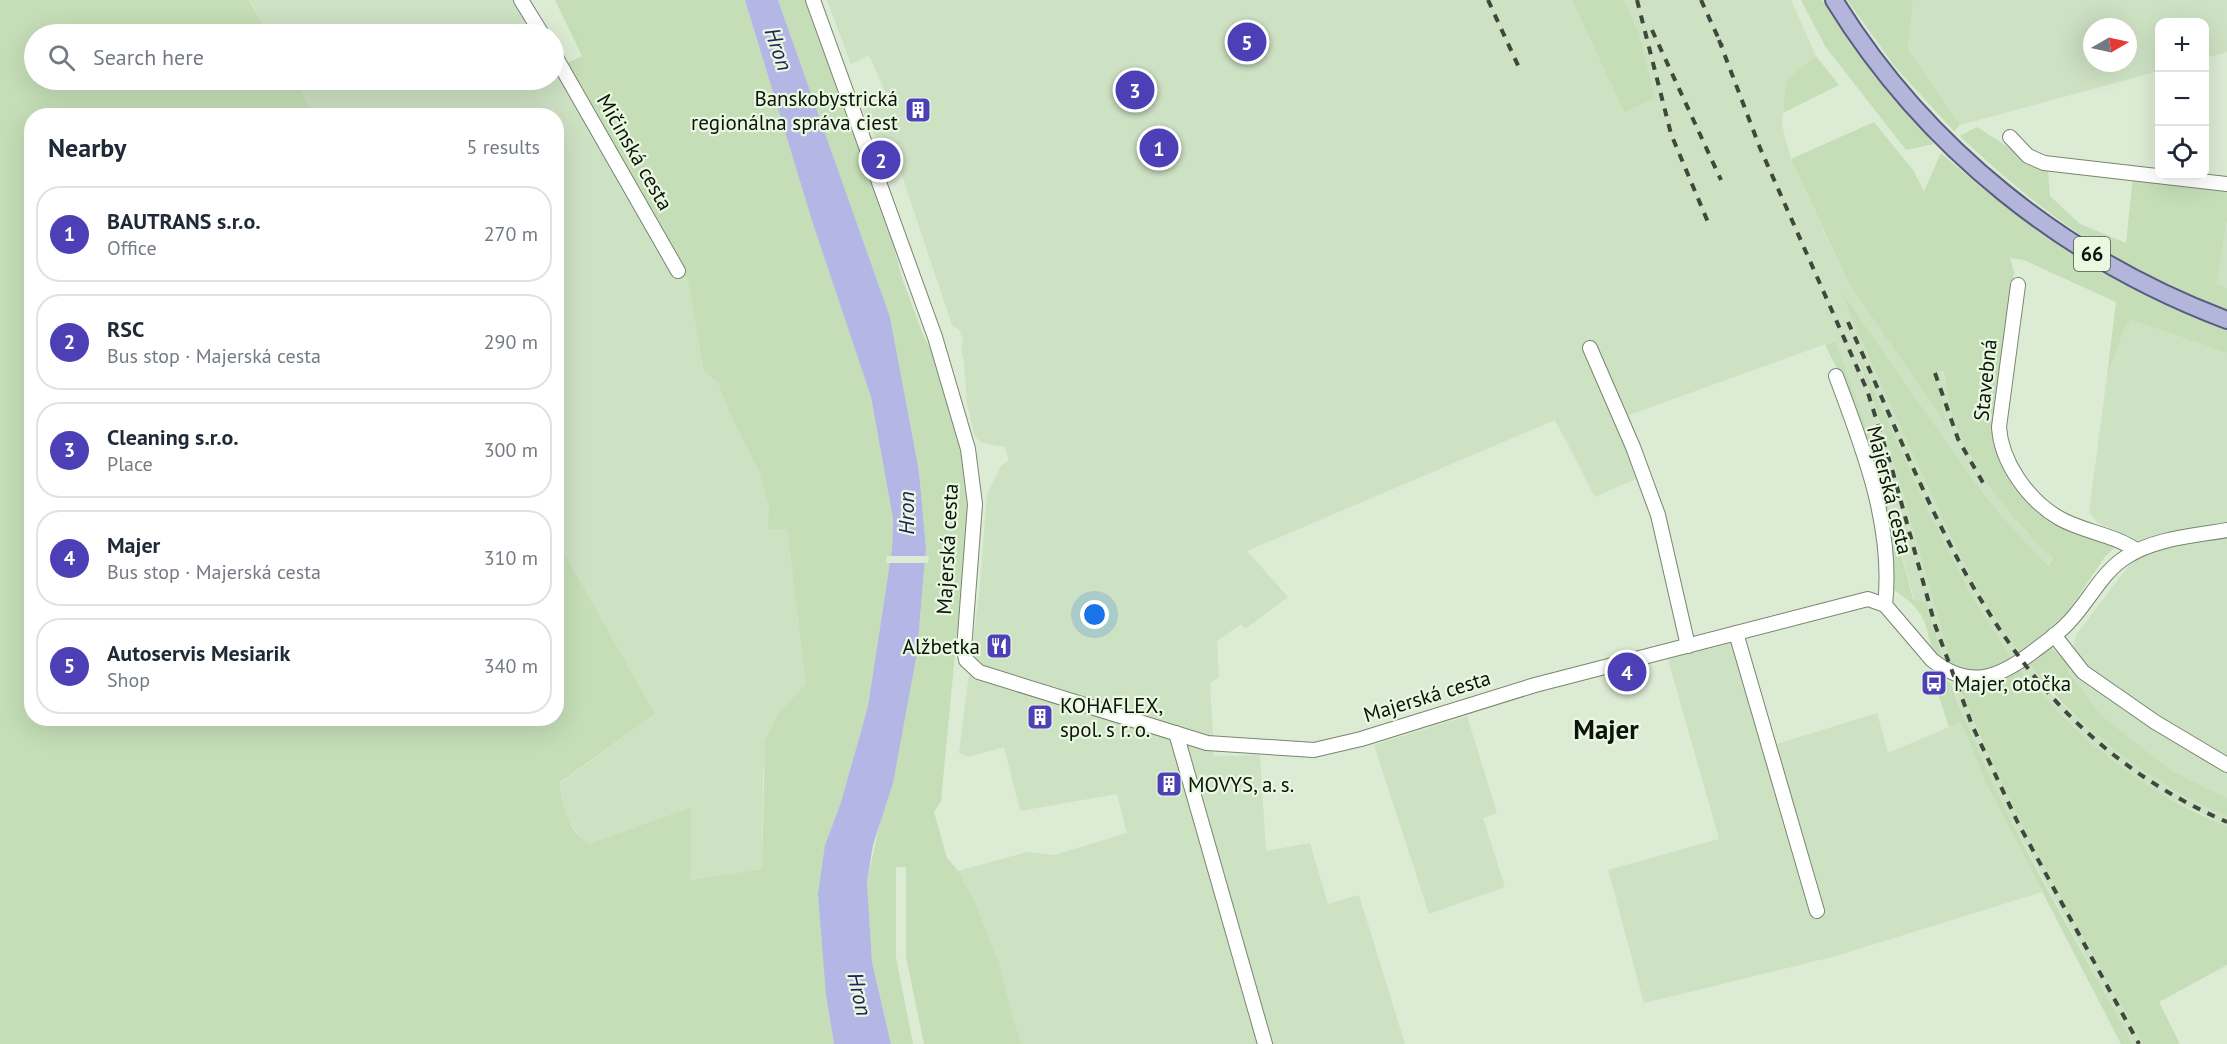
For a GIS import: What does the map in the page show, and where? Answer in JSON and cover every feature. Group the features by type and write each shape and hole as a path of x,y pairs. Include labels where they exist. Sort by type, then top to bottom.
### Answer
{"main road":[{"name":"66","path":"1834,0 1886,73 1927,123 2022,207 2102,261 2158,291 2227,320"}],"street":[{"path":"521,0 536,24"},
{"name":"Majerská cesta","path":"813,0 935,337 954,393 968,449 975,504 963,638 966,660 979,672 1217,745 1302,751 1324,749 1535,685 1858,599 1878,600 1886,605 1888,577 1881,520 1864,457 1836,376"},
{"name":"Mičinská cesta","path":"564,72 678,272"},
{"path":"2010,137 2028,156 2044,163 2227,184"},
{"name":"Stavebná","path":"2018,285 1999,427 2000,442 2007,460 2040,503 2058,518 2123,541 2136,550"},
{"path":"1590,348 1648,483 1664,537 1688,646"},
{"path":"1886,605 1932,660 1951,672 1972,678 1994,677 2014,667 2069,622 2108,572 2136,550 2227,530"},
{"path":"1736,633 1816,911"},
{"path":"2054,635 2083,672 2156,722 2227,765"},
{"path":"1176,733 1265,1044"}],"shaded area":[{"path":"0,0 249,0 263,24 24,24 24,90 301,90 311,108 24,108 24,726 564,726 564,552 655,714 559,783 568,818 576,833 589,844 691,807 690,880 762,869 765,741 779,712 806,684 787,529 767,529 769,508 759,471 732,419 718,383 703,369 688,281 565,64 582,56 555,0 745,0 812,221 871,397 893,519 892,549 868,706 841,802 825,845 826,995 834,1044 0,1044"},
{"path":"250,0 529,0 543,24 263,24"},
{"path":"778,0 806,0 887,222 903,281 922,332 942,373 963,459 968,518 941,801 934,812 947,858 958,871 976,904 998,962 1021,1044 924,1044 906,957 906,867 896,867 896,957 913,1044 891,1044 872,962 867,882 917,653 926,547 919,471 890,317"},
{"path":"827,0 1572,0 1624,112 1638,31 1624,0 1791,0 1816,56 1786,80 1782,125 1791,159 1827,238 1848,282 1945,421 1932,373 1942,371 1956,425 1972,460 2023,528 2054,559 2050,566 2030,549 2004,519 1949,446 1843,293 1865,350 1936,505 1982,594 2016,648 2052,695 2102,739 2157,780 2227,816 2227,826 2152,790 2096,748 2047,701 2014,661 1974,600 1927,508 1856,355 1899,479 1951,664 1978,735 2052,879 2143,1044 2133,1044 1996,792 1971,739 1925,602 1914,599 1869,434 1834,341 1629,415 1649,473 1595,497 1555,420 1247,551 1288,597 1245,629 1241,624 1217,641 1219,677 1210,683 1214,756 1260,755 1266,851 1310,843 1328,904 1359,895 1405,1044 1021,1044 998,962 976,904 958,871 1027,852 1054,855 1127,833 1117,794 1020,811 1004,747 968,757 959,753 980,586 987,494 1001,466 1009,460 1005,447 983,443 975,437 967,404 961,348 963,340 959,330 952,325 894,152 891,147 882,151 862,109 888,98 869,55 851,64"},
{"path":"1572,0 1624,0 1638,31 1655,98 1624,112"},
{"path":"1801,0 1822,0 1875,74 1934,144 1906,150 1825,46"},
{"path":"1847,0 1913,0 1908,49 1960,125 1954,131 1896,68"},
{"path":"1913,0 2227,0 2227,52 2209,57 2209,18 2155,18 2155,72 1960,125 1908,49"},
{"path":"1816,56 1839,85 1783,113 1786,80"},
{"path":"564,61 688,281 703,369 718,383 732,419 759,471 769,508 767,529 787,529 806,684 779,712 763,772 762,869 689,880 691,807 589,844 581,840 567,817 559,784 655,714 564,552 564,108 311,108 301,90 564,90"},
{"path":"1874,122 1913,170 1924,191 1941,153 2019,217 2081,260 2133,289 2227,330 2227,353 2132,320 2126,325 2107,376 2116,302 2024,260 2010,258 2014,272 1993,437 2003,463 2035,502 2115,547 2104,558 2066,614 2020,653 1989,608 1950,535 1877,376 1841,290 1989,500 2049,566 2054,559 2011,514 1985,480 1956,425 1943,371 1935,373 1946,424 1848,282 1791,159"},
{"path":"1977,127 2024,157 2048,168 2050,196 2080,224 2126,243 2133,177 2227,188 2227,221 2217,284 2227,288 2227,309 2153,277 2084,237 2020,190 1960,136"},
{"path":"2227,221 2227,288 2217,285"},
{"path":"2132,320 2227,353 2227,798 2172,771 2102,716 2068,672 2076,635 2140,551 2134,538 2098,523 2089,512 2107,376 2126,325"},
{"path":"1835,341 1869,434 1913,599 1926,602 1944,662 1934,652 1924,621 1918,611 1894,590 1874,471 1846,386 1825,345"},
{"path":"1857,354 1927,508 1974,600 2014,661 1982,670 1967,670 1951,664 1899,479"},
{"path":"1743,636 1774,745 1877,713 1888,753 1961,722 1986,783 2042,892 1836,956 1644,1003 1608,870 1719,839 1668,659"},
{"path":"2052,648 2069,665 2068,672 2102,716 2172,771 2227,798 2227,816 2198,803 2144,771 2093,732 2070,710 2028,663 2045,650"},
{"path":"2020,669 2064,718 2113,761 2168,798 2227,826 2227,965 2159,1002 2180,1044 2143,1044 2021,821 1977,730 1958,683 1995,684"},
{"path":"1945,679 1951,684 2012,823 2133,1044 2121,1044 1986,783 1961,722 1949,727 1935,685"},
{"path":"1467,716 1497,813 1483,818 1505,887 1429,914 1374,745"}],"water":[{"name":"Hron","path":"745,0 778,0 890,317 919,471 926,548 917,653 893,783 873,845 867,882 872,962 891,1044 834,1044 826,995 818,894 825,845 841,802 868,706 892,549 893,519 871,397 812,221"}],"pier":[{"path":"887,556 929,556 928,563 886,563"}],"railway":[{"path":"1488,0 1521,72"},
{"path":"1637,0 1671,134 1710,227"},
{"path":"1701,0 1722,46"},
{"path":"1652,30 1721,180"},
{"path":"1719,40 1760,148 1867,390 1892,469 1935,625 1972,725 2018,823 2139,1044"},
{"path":"1848,322 1915,473 1950,545 1989,612 2033,675 2086,732 2150,781 2227,822"},
{"path":"1935,373 1958,439 1986,488"}],"place":[{"name":"Autoservis Mesiarik","path":"1247,42"},
{"name":"Cleaning s.r.o.","path":"1135,90"},
{"name":"Banskobystrická regionálna správa ciest","path":"918,110"},
{"name":"BAUTRANS s.r.o.","path":"1159,148"},
{"name":"RSC","path":"881,160"},
{"name":"Alžbetka","path":"999,646"},
{"name":"Majer","path":"1627,672"},
{"name":"Majer, otočka","path":"1934,683"},
{"name":"KOHAFLEX, spol. s r. o.","path":"1040,717"},
{"name":"MOVYS, a. s.","path":"1169,784"}],"district":[{"name":"Majer","path":"1606,729"}]}
